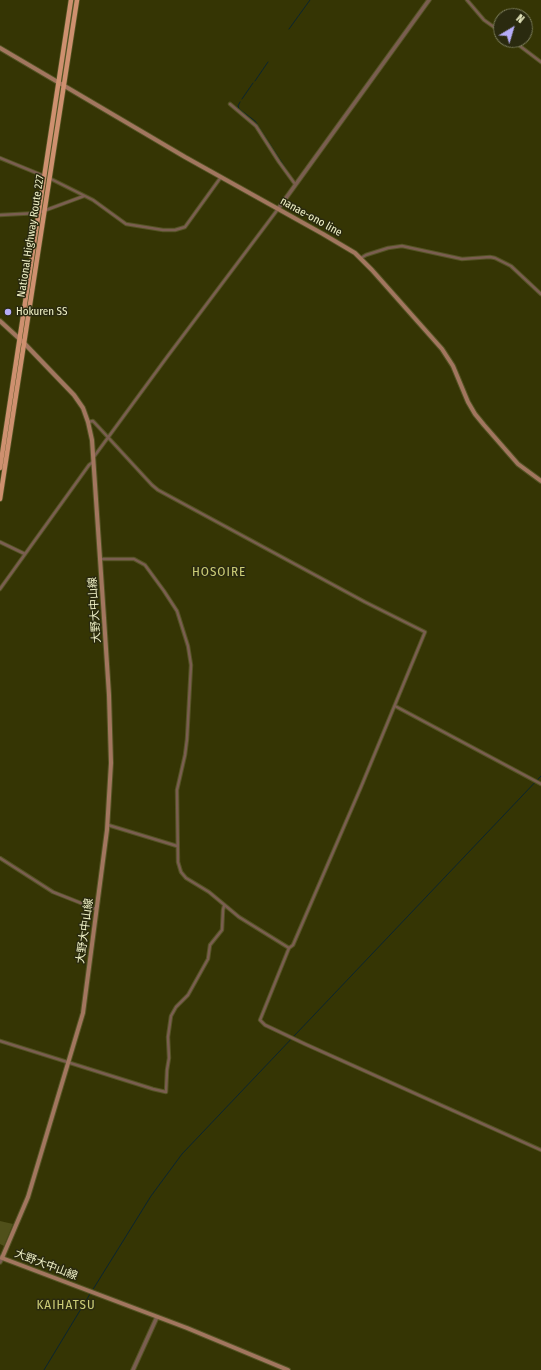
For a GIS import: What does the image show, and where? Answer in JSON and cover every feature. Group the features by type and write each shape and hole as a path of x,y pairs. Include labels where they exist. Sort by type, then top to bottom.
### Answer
{"highway":[{"name":"National Highway Route 227","path":"0,468 35,277 44,212 46,177 70,0"},
{"name":"National Highway Route 227","path":"0,499 2,460 38,213 63,86 77,0"}],"main road":[{"name":"nanae-ono line","path":"0,48 63,86 345,247 361,258 442,349 453,366 468,402 475,414 518,464 541,481"},
{"name":"大野大中山線","path":"0,321 20,339 74,395 88,422 92,440 111,735 110,802 108,825 83,1013 28,1197 1,1259 89,1291 288,1370"}],"street":[{"path":"0,589 108,438 278,209 429,0"},
{"path":"467,0 484,20 493,26"},
{"path":"523,48 541,62"},
{"path":"230,104 256,126 295,184"},
{"path":"0,158 46,177 93,200 126,224 163,230 175,230 185,227 221,177"},
{"path":"0,215 44,212 85,196"},
{"path":"361,258 366,255 402,246 462,259 490,257 501,260 511,266 541,294"},
{"path":"88,422 93,421 158,490 365,602 425,632 293,945 289,948 260,1020 265,1025 541,1150"},
{"path":"0,542 25,554"},
{"path":"100,559 134,559 145,565 175,607 180,617 188,646 191,665 187,739 177,790 177,846 180,872 209,892 239,917 289,948"},
{"path":"395,706 541,784"},
{"path":"108,825 177,846"},
{"path":"0,858 53,892 97,909"},
{"path":"0,1041 152,1089 166,1092 169,1058 168,1037 171,1016 176,1007 188,995 208,959 210,945 222,930 224,906"},
{"path":"133,1370 156,1317"}],"shaded area":[{"path":"0,1221 13,1224 4,1246 0,1244"}],"waterway":[{"path":"289,29 310,0"},
{"path":"255,81 268,62"},
{"path":"242,99 253,83"},
{"path":"240,102 238,106 239,109 255,121 290,175"},
{"path":"92,1291 151,1196 182,1154 541,776"},
{"path":"44,1370 90,1294"}],"place":[{"name":"Hokuren SS","path":"8,312"}],"district":[{"name":"HOSOIRE","path":"219,572"},
{"name":"KAIHATSU","path":"66,1305"}]}
